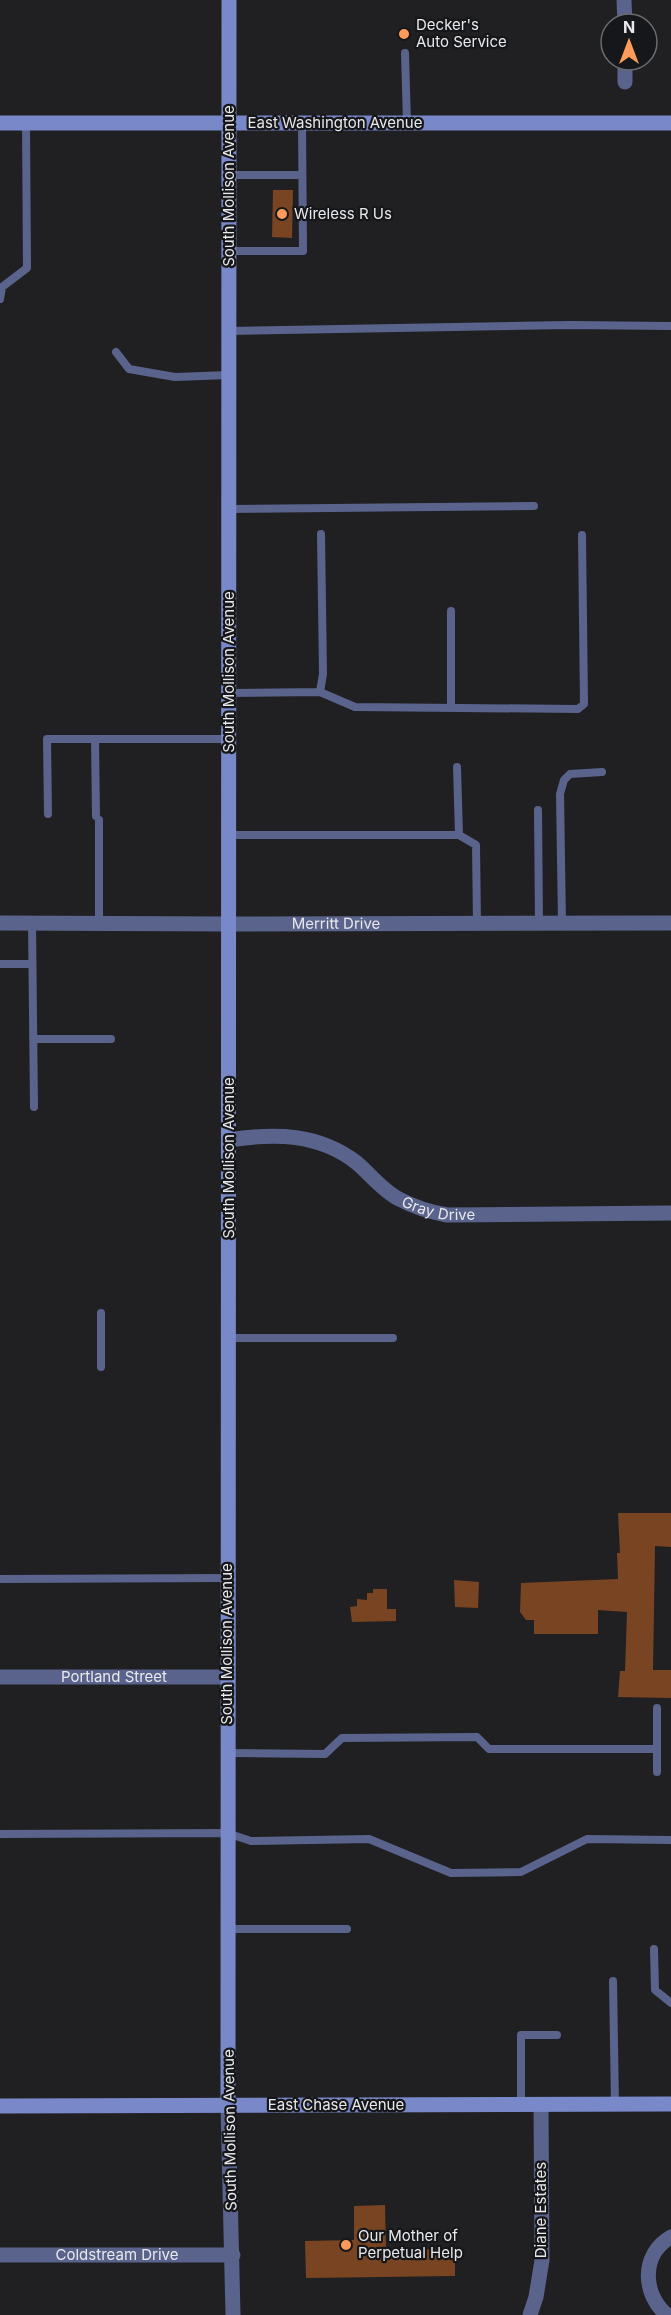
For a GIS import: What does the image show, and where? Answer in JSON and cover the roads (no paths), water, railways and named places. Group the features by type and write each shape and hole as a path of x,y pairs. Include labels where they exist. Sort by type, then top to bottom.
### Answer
{"main road":[{"name":"South Mollison Avenue","path":"228,2105 229,0"},
{"name":"East Washington Avenue","path":"0,123 671,123"},
{"name":"East Chase Avenue","path":"0,2106 671,2104"}],"street":[{"path":"625,72 625,82"},
{"name":"Merritt Drive","path":"0,922 671,923"},
{"name":"Gray Drive","path":"229,1140 276,1135 313,1141 342,1153 398,1199 424,1210 447,1215 671,1214"},
{"name":"Portland Street","path":"0,1677 227,1677"},
{"name":"South Mollison Avenue","path":"228,2105 233,2315"},
{"name":"Diane Estates","path":"530,2315 536,2297 542,2260 540,2105"},
{"path":"667,2315 651,2294 649,2267 656,2250 671,2237"},
{"name":"Coldstream Drive","path":"0,2255 233,2255"}],"lane":[{"path":"405,53 407,123"},
{"path":"0,299 2,287 27,268 26,123"},
{"path":"229,251 303,251 302,123"},
{"path":"229,175 302,175"},
{"path":"229,331 570,325 671,326"},
{"path":"116,352 129,369 175,377 229,375"},
{"path":"229,509 534,506"},
{"path":"320,692 323,674 321,534"},
{"path":"229,693 320,692 355,707 578,709 584,704 582,535"},
{"path":"451,611 451,708"},
{"path":"48,814 47,739 229,739"},
{"path":"95,739 99,923"},
{"path":"457,767 459,835"},
{"path":"562,923 560,794 564,780 570,774 602,772"},
{"path":"538,810 539,923"},
{"path":"229,835 459,835 476,845 477,924"},
{"path":"32,923 34,1107"},
{"path":"0,964 32,964"},
{"path":"33,1040 111,1039"},
{"path":"101,1313 101,1367"},
{"path":"228,1338 393,1338"},
{"path":"0,1579 227,1578"},
{"path":"657,1708 657,1772"},
{"path":"227,1753 325,1754 342,1738 477,1737 489,1749 657,1749"},
{"path":"0,1834 227,1833 251,1841 369,1839 451,1873 521,1872 587,1839 671,1840"},
{"path":"228,1929 347,1929"},
{"path":"654,1949 655,1990 671,2003"},
{"path":"613,1981 615,2105"},
{"path":"521,2105 521,2035 557,2035"}],"place":[{"name":"Decker's Auto Service","path":"404,34"},
{"name":"Wireless R Us","path":"282,214"},
{"name":"Our Mother of Perpetual Help","path":"346,2245"}]}
